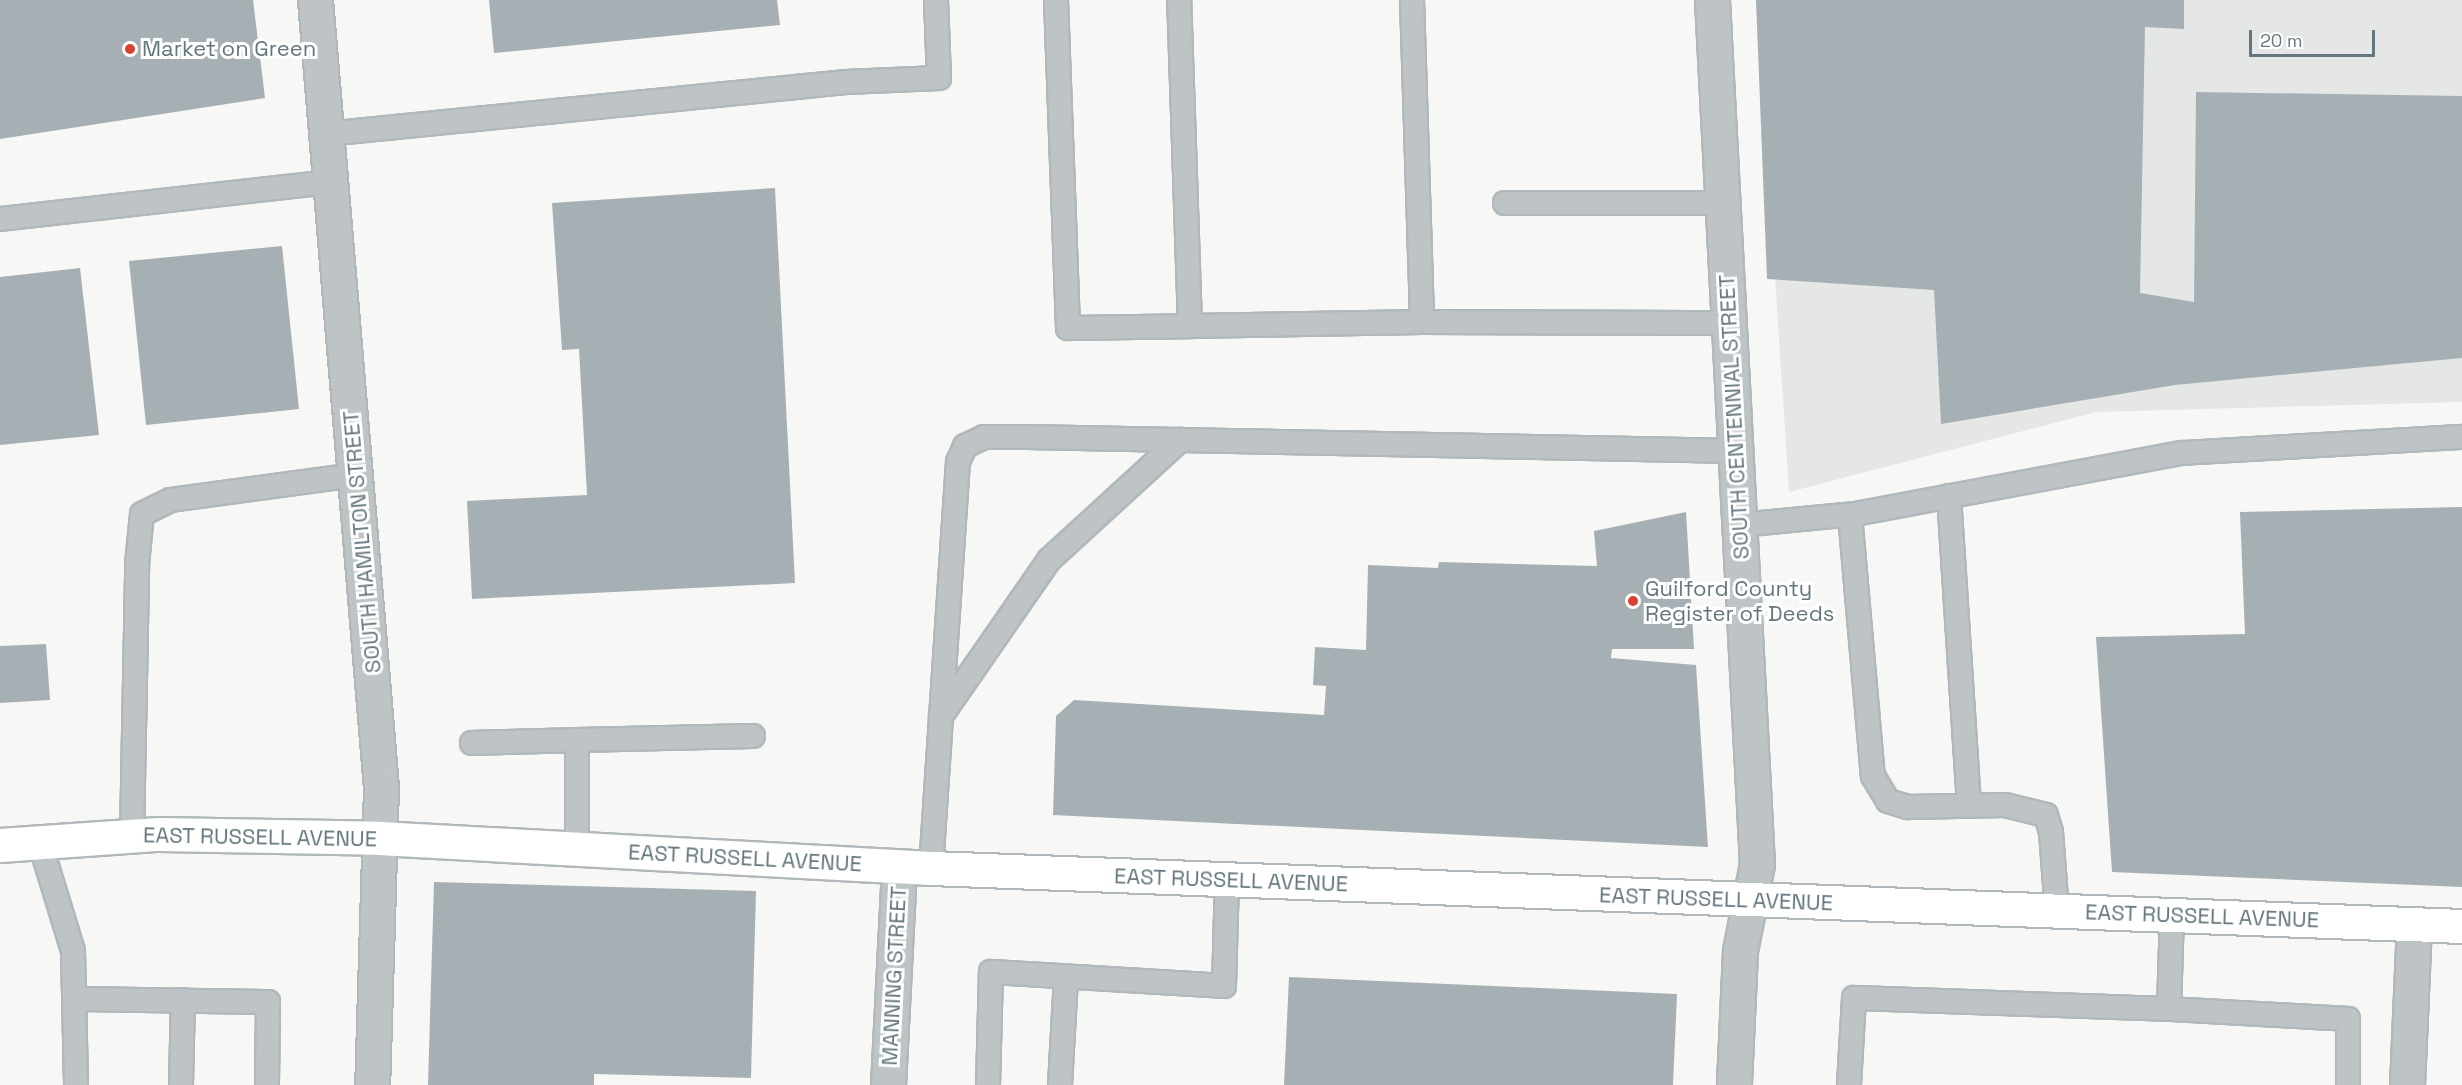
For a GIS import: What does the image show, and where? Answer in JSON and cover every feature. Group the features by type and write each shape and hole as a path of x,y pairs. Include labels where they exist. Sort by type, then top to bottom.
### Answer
{"main road":[{"name":"EAST RUSSELL AVENUE","path":"0,845 159,834 379,838 915,867 1750,901 2462,926"}],"street":[{"name":"SOUTH HAMILTON STREET","path":"315,0 381,787 372,1085"},
{"name":"SOUTH CENTENNIAL STREET","path":"1712,0 1757,864 1740,951 1734,1085"},
{"name":"MANNING STREET","path":"888,1085 915,867"},
{"path":"2407,1085 2414,924"}],"lane":[{"path":"326,134 835,83 939,78 936,0"},
{"path":"1056,0 1068,328 1422,322 1729,323"},
{"path":"1179,0 1190,326"},
{"path":"1412,0 1422,322"},
{"path":"0,219 330,182"},
{"path":"1505,202 1723,202"},
{"path":"915,867 940,717 958,462 965,446 984,437 1737,452"},
{"path":"1740,525 1850,514 2182,453 2462,437"},
{"path":"940,717 1049,560 1180,440"},
{"path":"132,836 137,564 142,514 171,500 356,475"},
{"path":"1949,496 1969,806"},
{"path":"1850,514 1873,776 1888,801 1908,807 2005,805 2046,815 2051,832 2057,911"},
{"path":"472,743 753,736"},
{"path":"577,740 577,848"},
{"path":"40,843 73,951 76,999 76,1085"},
{"path":"988,1085 991,972 1224,986 1227,880"},
{"path":"2169,1010 2172,916"},
{"path":"1060,1085 1066,976"},
{"path":"1849,1085 1854,998 2348,1019 2348,1085"},
{"path":"76,999 268,1002 267,1085"},
{"path":"181,1085 183,1000"}],"shaded area":[{"path":"1757,0 2462,0 2462,402 2096,412 1789,492"}],"building":[{"name":"Market on Green","path":"0,0 253,0 265,98 0,139"},
{"path":"489,0 777,0 780,25 494,53"},
{"path":"1756,0 2184,0 2184,29 2145,27 2140,293 2194,302 2196,92 2462,96 2462,358 2175,385 1941,424 1934,290 1767,279"},
{"path":"775,188 795,583 472,599 467,501 587,495 579,349 562,350 552,203"},
{"path":"282,246 299,409 146,425 129,261"},
{"path":"80,268 99,435 0,445 0,277"},
{"path":"2462,507 2462,887 2112,872 2096,637 2245,634 2240,512"},
{"path":"1686,512 1694,649 1612,649 1611,658 1696,665 1708,847 1053,815 1056,716 1074,700 1324,715 1326,686 1313,685 1315,647 1366,650 1368,565 1438,568 1439,562 1597,566 1594,531"},
{"path":"46,644 50,700 0,703 0,646"},
{"path":"434,882 756,891 751,1078 594,1074 594,1085 428,1085"},
{"path":"1289,977 1677,994 1673,1085 1284,1085"}],"place":[{"name":"Market on Green","path":"130,49"},
{"name":"Guilford County Register of Deeds","path":"1633,601"}]}
